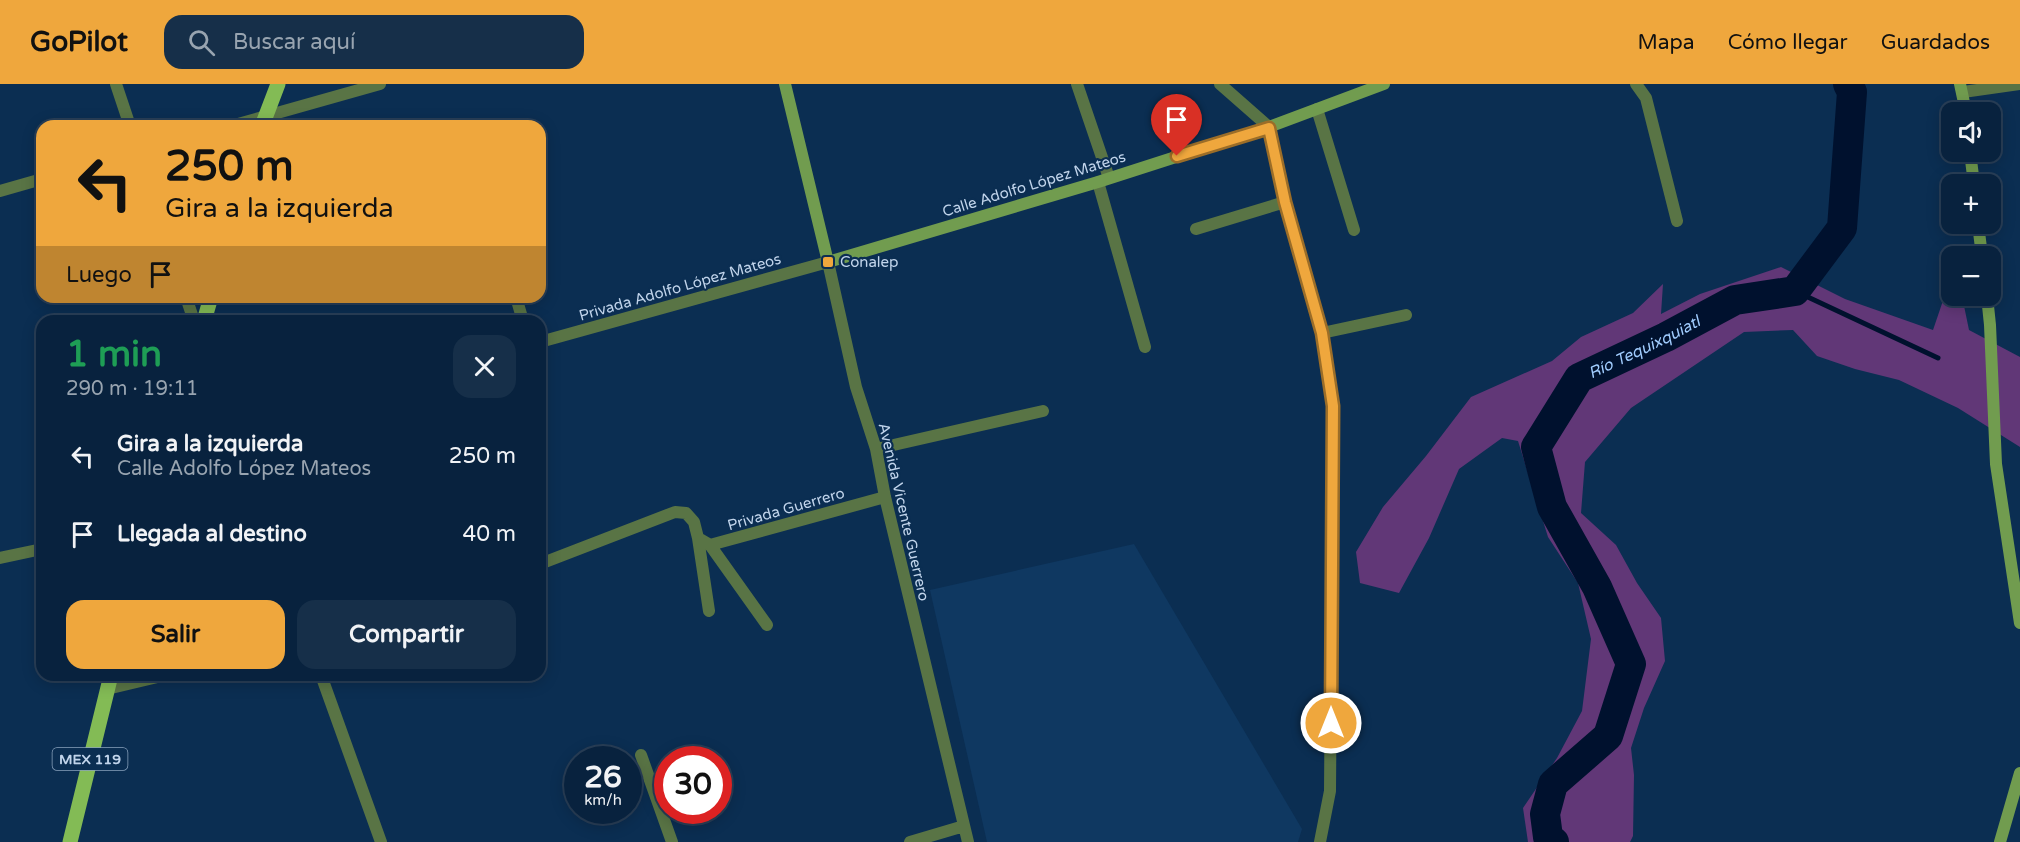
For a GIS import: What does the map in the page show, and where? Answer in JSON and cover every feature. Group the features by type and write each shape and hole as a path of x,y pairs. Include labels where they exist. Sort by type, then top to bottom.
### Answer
{"main road":[{"path":"263,120 278,84"},
{"name":"Avenida Vicente Guerrero","path":"785,84 828,262"},
{"name":"Calle Adolfo López Mateos","path":"828,262 1269,128 1384,84"},
{"path":"1987,306 1996,464 2020,623"},
{"name":"MEX 119","path":"70,842 109,682"},
{"path":"2000,842 2020,773"}],"street":[{"path":"116,84 128,120"},
{"path":"266,120 380,84"},
{"path":"1077,84 1104,180 1145,347"},
{"path":"1220,84 1269,128 1285,202 1322,333 1333,406 1330,791 1325,839"},
{"path":"1636,84 1646,98 1677,220"},
{"path":"1962,88 2020,84"},
{"path":"1317,109 1354,230"},
{"path":"0,191 36,181"},
{"path":"1196,229 1285,202"},
{"name":"Privada Adolfo López Mateos","path":"546,340 828,262"},
{"name":"Avenida Vicente Guerrero","path":"828,262 856,387 876,449 885,497 968,842"},
{"path":"1322,333 1406,315"},
{"path":"876,449 1043,411"},
{"name":"Privada Guerrero","path":"710,546 885,497"},
{"path":"546,562 675,512 686,513 694,522 698,538 709,611"},
{"path":"698,538 710,546 767,625"},
{"path":"0,558 36,550"},
{"path":"323,681 381,842"},
{"path":"642,758 672,842"},
{"path":"910,842 964,826"}],"shaded area":[{"path":"1781,267 1845,299 1933,330 1941,306 1964,306 1969,330 2020,357 2020,447 1958,408 1899,380 1855,369 1817,356 1793,330 1744,332 1631,408 1585,462 1581,513 1616,545 1637,583 1661,618 1665,661 1644,708 1631,748 1634,775 1633,836 1630,842 1528,842 1523,808 1557,758 1582,711 1591,639 1578,583 1548,537 1518,441 1502,438 1459,469 1429,538 1399,593 1360,583 1356,552 1383,507 1471,397 1552,361 1581,337 1633,313 1663,284 1661,314 1700,294"},
{"path":"1134,544 1302,829 1298,842 987,842 930,590"}],"waterway":[{"name":"Río Tequixquiatl","path":"1554,842 1548,837 1545,814 1553,784 1608,736 1631,664 1597,587 1552,507 1536,447 1579,378 1666,337 1735,300 1795,291 1842,228 1852,92 1848,84"},
{"path":"1795,291 1938,358"}],"place":[{"name":"Conalep","path":"828,262"}],"route":[{"path":"1177,156 1269,128 1285,202 1322,333 1333,406 1331,723"}]}
